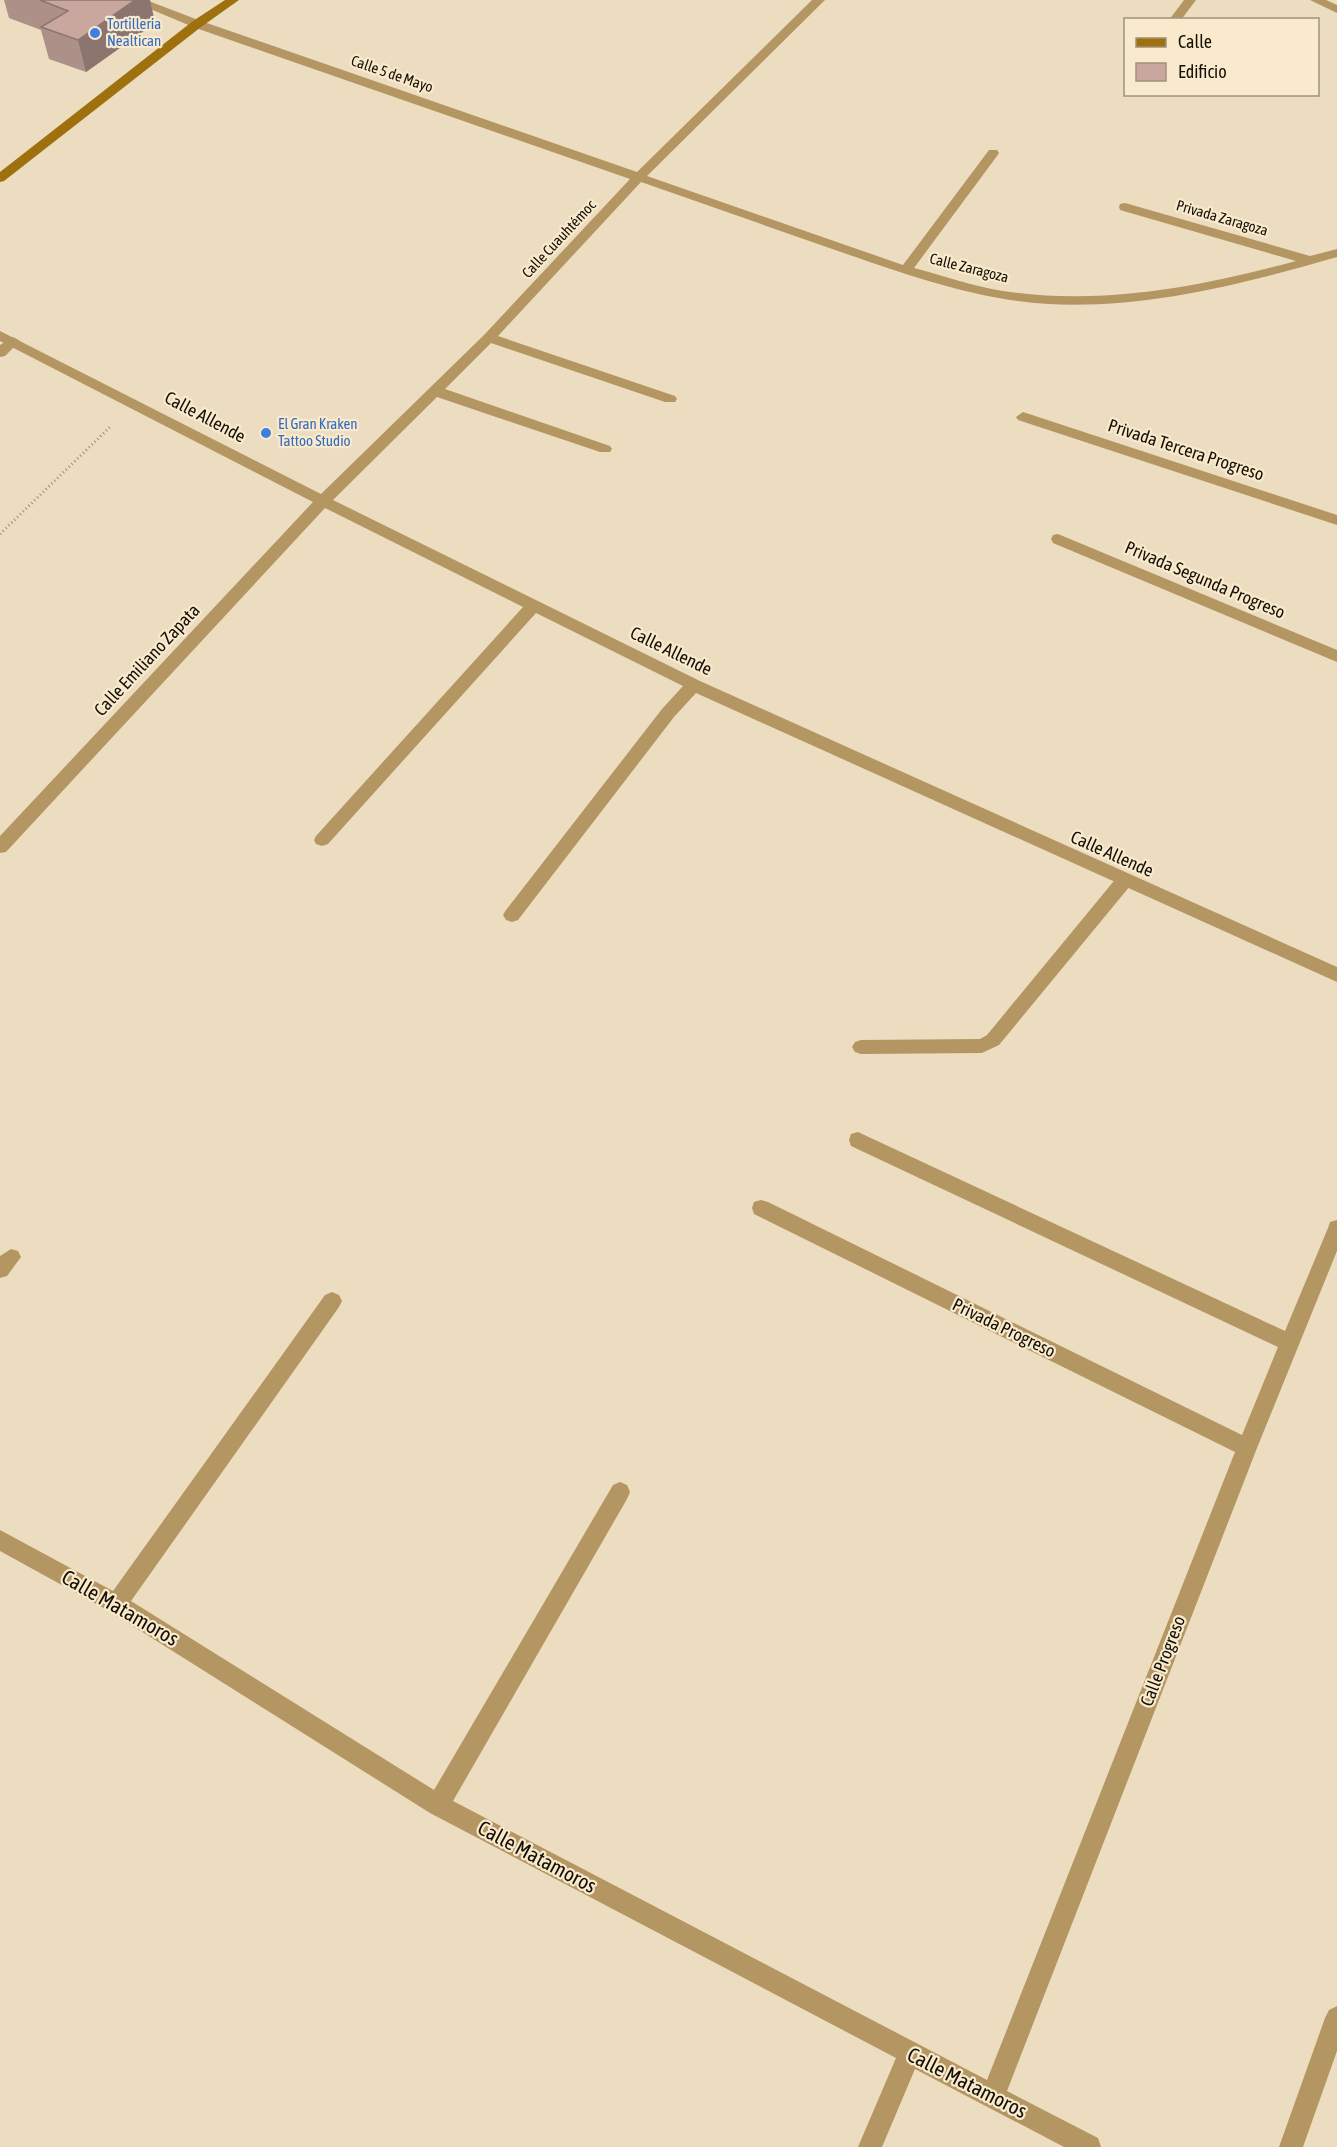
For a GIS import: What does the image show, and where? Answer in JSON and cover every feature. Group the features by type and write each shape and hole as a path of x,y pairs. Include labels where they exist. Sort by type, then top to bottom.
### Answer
{"street":[{"name":"Calle 5 de Mayo","path":"135,0 197,24 639,177"},
{"path":"0,178 197,24 233,0"},
{"name":"Calle Cuauhtémoc","path":"323,501 489,338 639,177 819,0"},
{"path":"1176,18 1190,0"},
{"path":"1316,0 1337,9"},
{"path":"906,270 993,153"},
{"name":"Calle Zaragoza","path":"639,177 906,270 1004,295 1095,302 1182,291 1337,253"},
{"name":"Privada Zaragoza","path":"1125,207 1310,261"},
{"path":"0,353 7,338"},
{"name":"Calle Allende","path":"7,338 323,501 694,685 1124,881 1337,975"},
{"path":"489,338 670,399"},
{"path":"435,391 605,449"},
{"name":"Privada Tercera Progreso","path":"1023,417 1337,520"},
{"name":"Calle Emiliano Zapata","path":"0,847 323,501"},
{"name":"Privada Segunda Progreso","path":"1058,539 1337,656"},
{"path":"322,840 533,606"},
{"path":"512,915 668,713 694,685"},
{"path":"861,1047 982,1046 993,1040 1124,881"},
{"path":"858,1140 1290,1343"},
{"name":"Privada Progreso","path":"761,1208 1247,1448"},
{"name":"Calle Progreso","path":"993,2095 1247,1448 1337,1228"},
{"path":"116,1604 332,1301"},
{"path":"438,1805 620,1492"},
{"name":"Calle Matamoros","path":"0,1540 116,1604 438,1805 1089,2147"},
{"path":"1291,2147 1337,2018"},
{"path":"870,2147 910,2053"}],"path":[{"path":"0,534 136,404"}],"building":[{"path":"40,0 135,0 78,40 41,27 68,11"}],"place":[{"name":"Tortillería Nealtican","path":"95,33"},
{"name":"El Gran Kraken Tattoo Studio","path":"266,433"}]}
